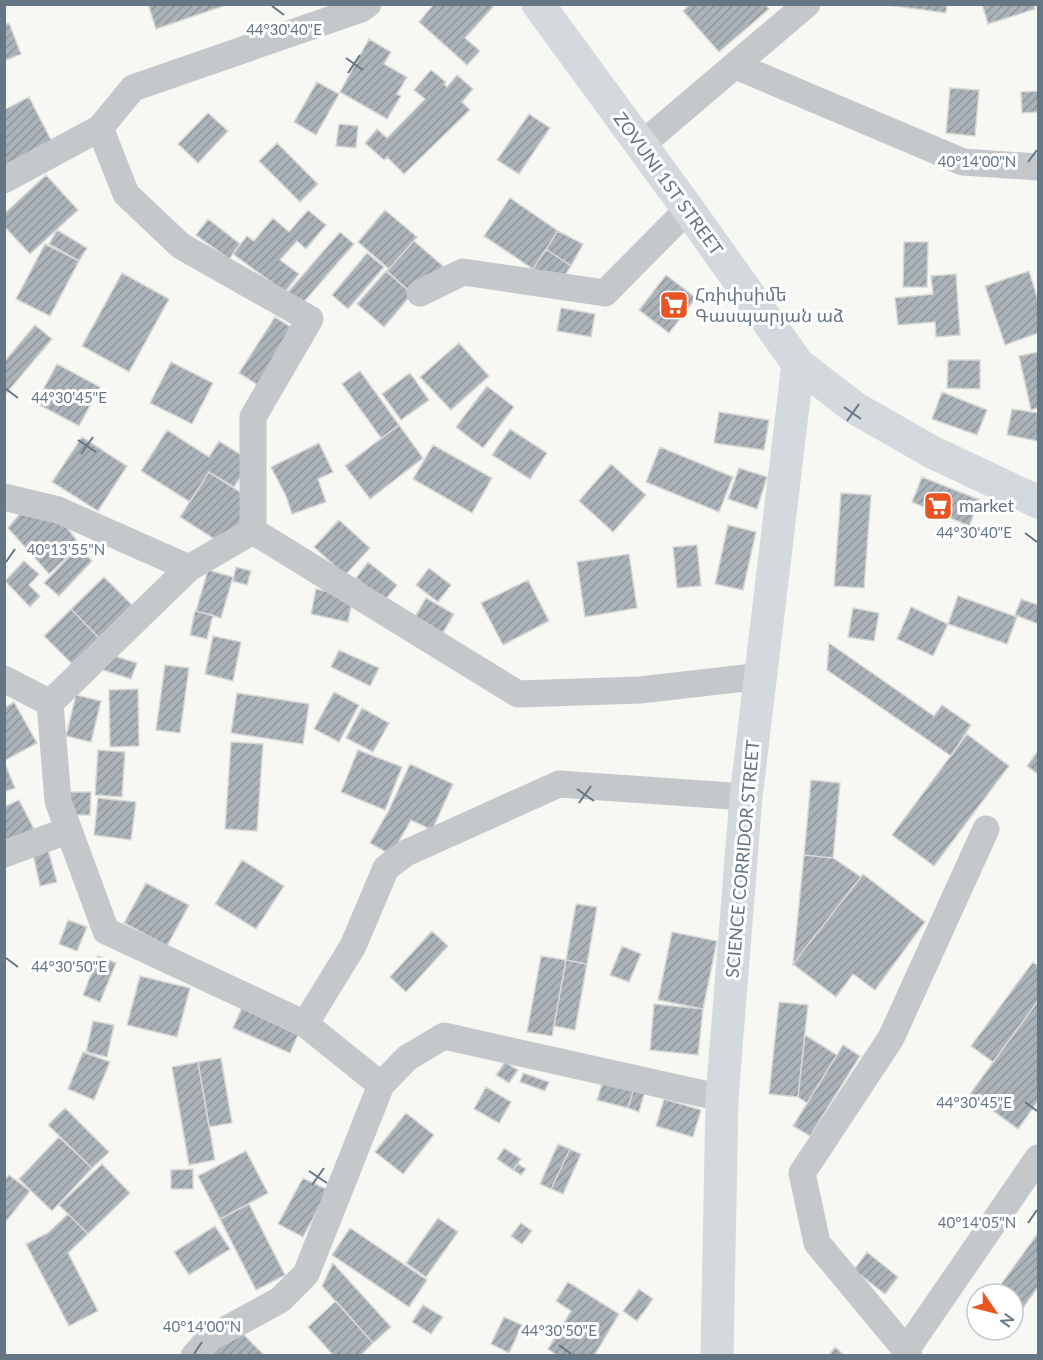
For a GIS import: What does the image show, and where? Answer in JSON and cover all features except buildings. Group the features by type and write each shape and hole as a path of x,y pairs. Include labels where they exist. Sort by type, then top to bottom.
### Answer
{"main road":[{"name":"ZOVUNI 1ST STREET","path":"538,4 798,364 855,408 932,452 1038,502"},
{"name":"SCIENCE CORRIDOR STREET","path":"717,1356 722,1098 746,797 798,364"}],"street":[{"path":"4,180 100,128 133,88 361,9 368,4"},
{"path":"640,146 807,4"},
{"path":"736,66 963,162 1038,167"},
{"path":"100,128 126,194 181,246 310,319 253,417 253,531"},
{"path":"420,294 464,272 605,293 688,209"},
{"path":"4,497 58,510 189,568"},
{"path":"50,703 189,568 253,531"},
{"path":"253,531 518,694 640,690 762,676"},
{"path":"4,679 50,703"},
{"path":"50,703 58,801 106,931 305,1024 381,1085"},
{"path":"305,1024 353,946 386,868 406,853 559,784 746,797"},
{"path":"986,829 891,1038 802,1173 817,1243 907,1353 1038,1158"},
{"path":"4,854 69,830"},
{"path":"194,1356 210,1338 280,1300 306,1274 381,1085 407,1058 444,1036 722,1098"}],"place":[{"name":"Հռիփսիմե Գասպարյան աձ","path":"674,305"},
{"name":"market","path":"938,506"}]}
